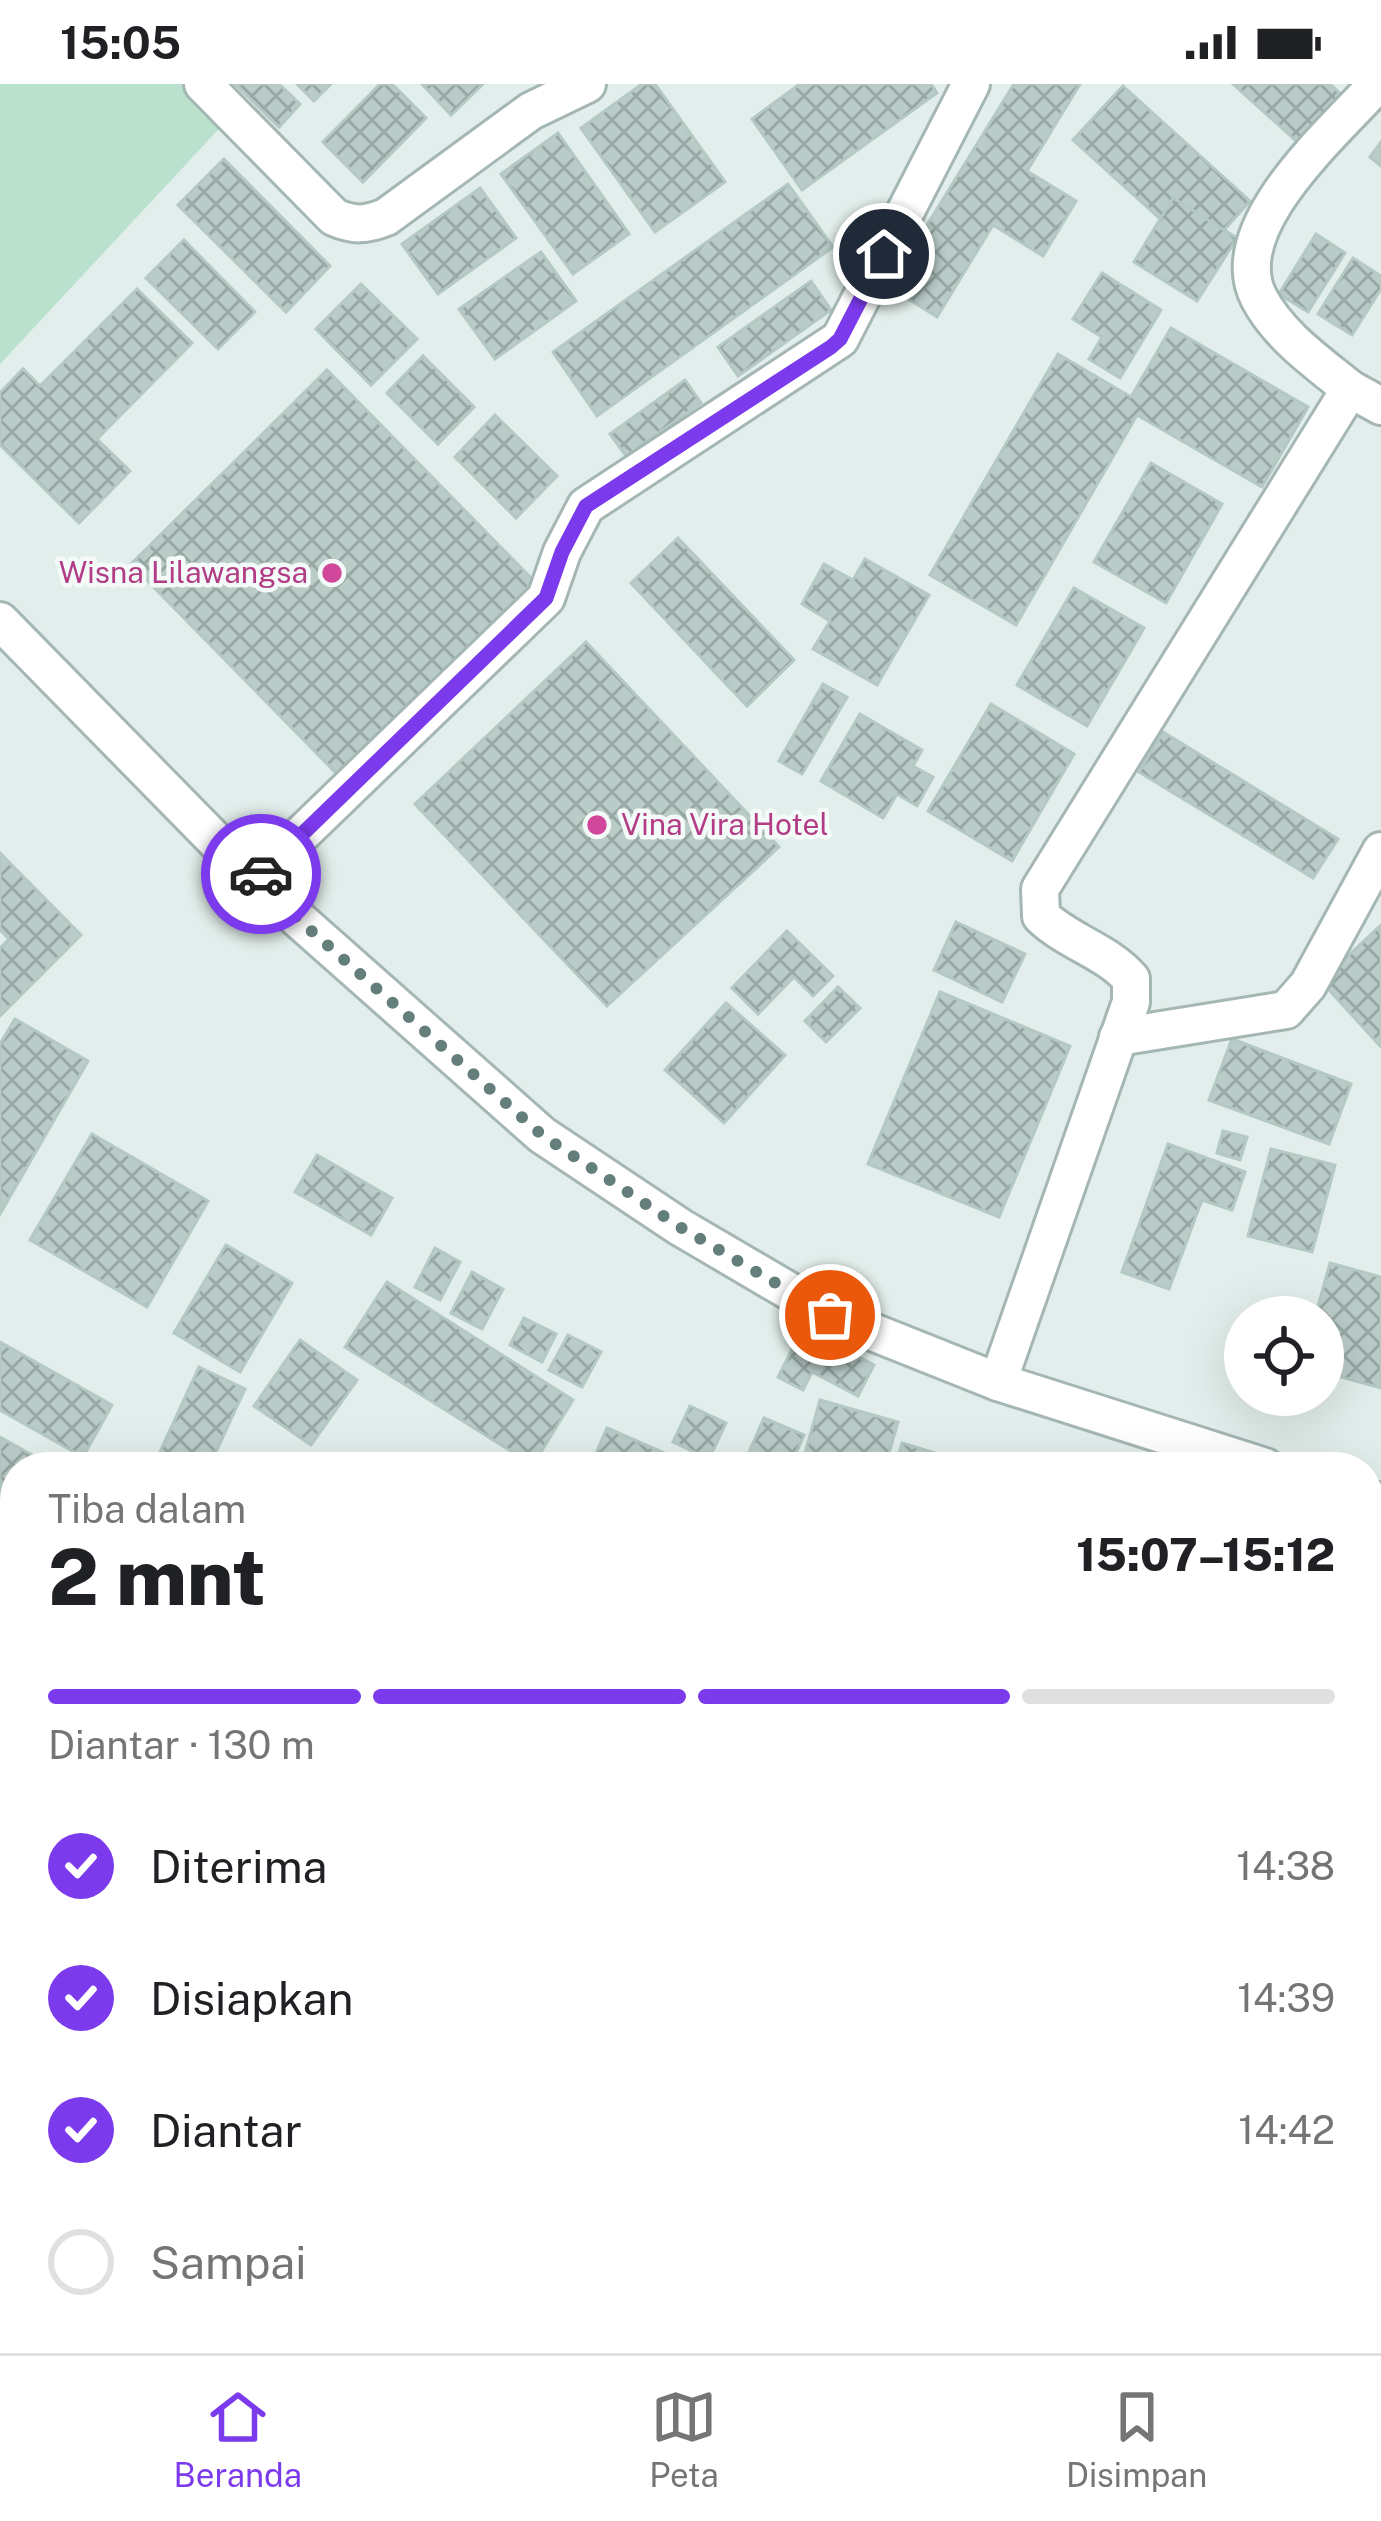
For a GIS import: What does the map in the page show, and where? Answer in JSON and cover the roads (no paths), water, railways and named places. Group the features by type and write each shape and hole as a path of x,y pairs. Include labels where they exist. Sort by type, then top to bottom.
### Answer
{"street":[{"path":"203,84 334,217 348,224 386,217 531,111 587,84"},
{"path":"254,880 546,598 562,552 586,506 840,339 971,84"},
{"path":"998,1382 1131,1002 1131,979 1120,967 1041,916 1040,889 1365,398 1292,341 1270,316 1256,293 1250,266 1259,228 1280,192 1377,84"},
{"path":"0,621 254,880 542,1135 680,1227 830,1315 998,1382 1218,1452"},
{"path":"1118,1037 1286,1010 1308,985 1381,851"}],"place":[{"name":"Wisna Lilawangsa","path":"332,573"},
{"name":"Vina Vira Hotel","path":"597,825"}]}
